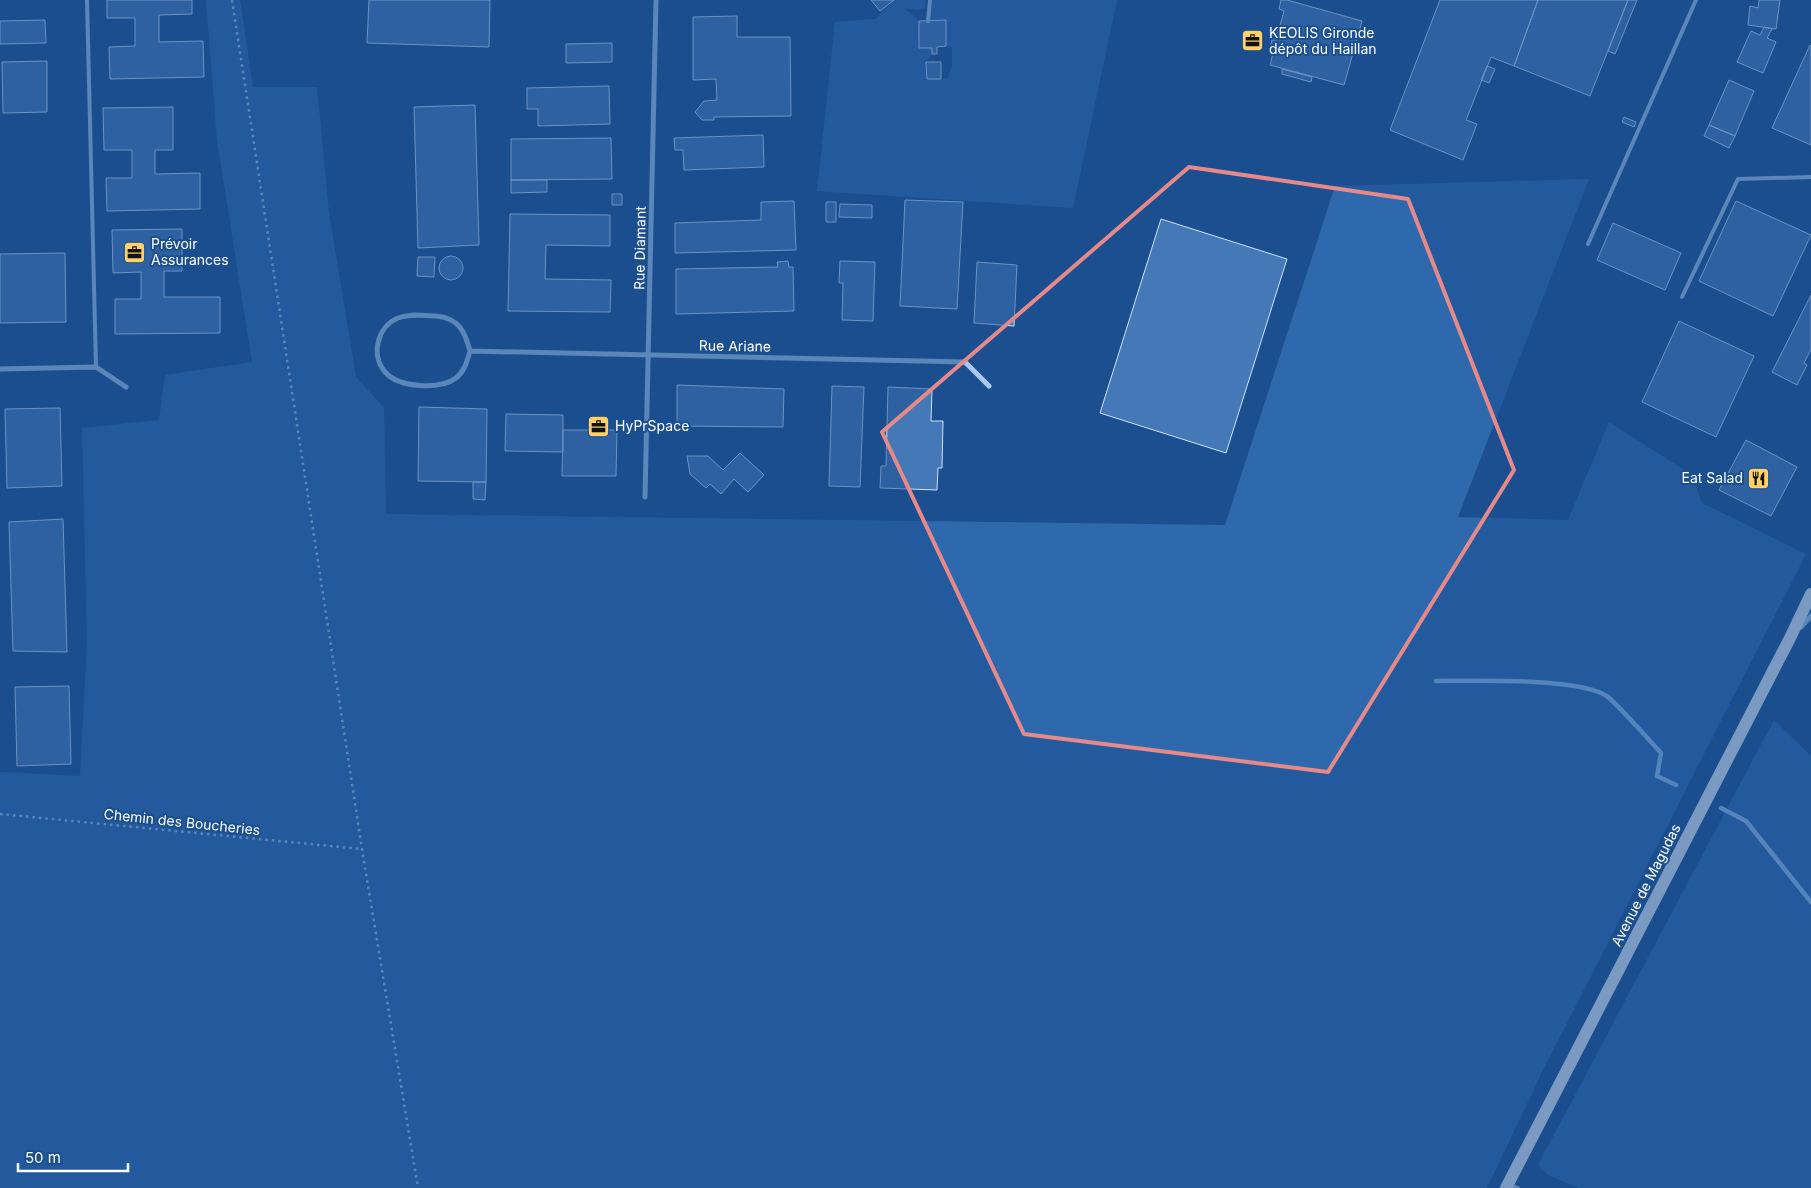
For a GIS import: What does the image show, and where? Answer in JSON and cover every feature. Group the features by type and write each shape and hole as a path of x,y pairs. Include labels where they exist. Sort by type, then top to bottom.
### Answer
{"main road":[{"name":"Avenue de Magudas","path":"1511,1187 1811,594"}],"street":[{"name":"Rue Diamant","path":"646,497 656,0"},
{"path":"412,315 443,317 454,322 465,334 470,351 466,366 458,377 450,382 438,385 411,385 395,381 380,365 377,352 382,332 390,323 399,317 412,315"},
{"name":"Rue Ariane","path":"470,351 964,362 989,386"},
{"path":"0,369 96,367 126,387"},
{"path":"1790,638 1811,616"}],"lane":[{"path":"87,0 96,367"},
{"path":"928,21 930,0"},
{"path":"1588,244 1696,0"},
{"path":"1682,297 1738,179 1811,177"}],"path":[{"path":"232,0 362,849 418,1188"},
{"name":"Chemin des Boucheries","path":"0,814 362,849"}],"highlighted area":[{"path":"1189,167 1408,199 1514,470 1328,772 1024,734 882,432"}],"shaded area":[{"path":"206,0 240,0 253,87 317,87 329,213 356,377 384,408 386,514 1225,525 1335,186 1589,179 1458,517 1568,520 1609,422 1692,475 1702,503 1806,554 1544,1068 1487,1188 0,1188 0,772 80,776 87,642 82,428 159,420 165,375 252,362 217,140"},
{"path":"894,0 925,0 925,8 917,10 904,8 919,21 919,48 932,48 932,54 926,62 927,79 947,79 952,67 952,47 946,46 945,20 928,21 930,0 1117,0 1073,208 817,191 835,22 876,19"},
{"path":"1774,720 1811,756 1811,1188 1579,1188 1548,1175 1538,1165"}],"building":[{"path":"107,0 192,0 192,14 159,15 159,42 203,41 204,77 110,79 109,47 135,46 135,18 107,18"},
{"path":"369,0 490,0 489,47 367,43"},
{"path":"871,0 894,0 880,11"},
{"path":"1281,0 1287,0 1362,21 1344,85 1270,65 1274,49 1270,48 1272,40 1276,40 1284,11 1279,9"},
{"path":"1440,0 1538,0 1514,66 1491,57 1466,120 1477,124 1463,160 1390,130"},
{"path":"1538,0 1628,0 1590,96 1514,66"},
{"path":"1628,0 1637,0 1615,54 1608,51"},
{"path":"1759,0 1780,0 1776,29 1748,25 1750,6 1758,8"},
{"path":"737,16 737,37 790,37 791,116 714,117 714,120 702,120 695,112 704,101 717,100 716,79 693,80 693,17"},
{"path":"45,20 46,43 0,44 0,21"},
{"path":"946,20 946,46 937,47 937,54 932,54 932,48 919,48 919,21"},
{"path":"1764,27 1772,29 1767,38 1776,42 1763,73 1737,62 1751,31 1760,35"},
{"path":"612,43 612,62 566,63 566,44"},
{"path":"1811,46 1811,145 1772,128"},
{"path":"47,61 47,112 3,113 2,62"},
{"path":"926,62 941,62 941,79 927,79"},
{"path":"1487,66 1495,69 1489,83 1481,80"},
{"path":"1282,69 1312,77 1311,82 1282,74"},
{"path":"1729,80 1754,91 1735,136 1709,125"},
{"path":"609,86 610,124 538,126 538,109 527,109 527,88"},
{"path":"475,105 479,245 418,248 414,107"},
{"path":"173,107 173,150 155,150 155,174 200,173 200,209 107,211 106,178 132,178 132,150 104,150 103,108"},
{"path":"1624,117 1636,122 1634,127 1622,122"},
{"path":"1709,125 1735,136 1729,148 1704,136"},
{"path":"763,135 764,167 684,170 683,150 675,150 674,138"},
{"path":"611,138 612,179 511,180 511,139"},
{"path":"511,180 547,180 547,192 511,193"},
{"path":"612,194 622,194 622,205 612,205"},
{"path":"905,200 963,202 957,309 900,306"},
{"path":"794,201 796,250 675,253 675,223 761,220 761,202"},
{"path":"1736,201 1811,235 1773,316 1699,281"},
{"path":"826,202 836,202 836,222 826,222"},
{"path":"840,204 872,205 872,218 839,217"},
{"path":"510,214 610,215 610,246 546,245 545,279 611,280 610,312 508,311"},
{"path":"1161,219 1287,259 1226,453 1100,413"},
{"path":"1613,223 1681,253 1665,290 1597,260"},
{"path":"182,229 182,271 164,271 164,297 220,297 220,333 115,334 115,299 141,299 141,272 113,273 112,230"},
{"path":"65,253 66,322 0,323 0,254"},
{"path":"451,256 460,259 463,268 460,277 451,280 442,277 439,268 442,259"},
{"path":"418,257 435,257 434,277 417,276"},
{"path":"788,261 789,267 793,267 794,311 676,314 676,269 778,267 777,262"},
{"path":"840,261 875,262 873,321 842,320 843,283 839,283"},
{"path":"977,262 1017,265 1014,326 974,323"},
{"path":"1811,295 1811,349 1804,363 1807,365 1797,385 1772,372"},
{"path":"1679,321 1754,356 1716,437 1642,402"},
{"path":"677,385 784,389 783,427 677,426"},
{"path":"832,386 864,387 860,487 829,486"},
{"path":"888,387 932,389 931,421 943,421 942,468 938,468 937,490 880,488 881,466 886,466"},
{"path":"419,407 487,409 486,482 418,481"},
{"path":"60,408 62,486 7,488 5,409"},
{"path":"506,414 563,415 563,452 505,451"},
{"path":"563,430 617,430 616,476 562,476"},
{"path":"1746,440 1797,467 1771,516 1719,490"},
{"path":"740,453 764,475 748,492 734,479 721,494 710,484 706,488 690,474 687,456 708,456 723,470"},
{"path":"473,482 486,482 485,500 473,499"},
{"path":"63,519 67,652 13,651 9,522"},
{"path":"69,686 71,764 17,766 15,687"}],"waterway":[{"path":"1436,681 1552,683 1595,691 1608,697 1615,703 1661,753 1657,776 1676,785"},
{"path":"1721,808 1746,821 1811,902"}],"place":[{"name":"KEOLIS Gironde dépôt du Haillan","path":"1253,41"},
{"name":"Prévoir Assurances","path":"135,252"},
{"name":"HyPrSpace","path":"599,426"},
{"name":"Eat Salad","path":"1759,478"}]}
